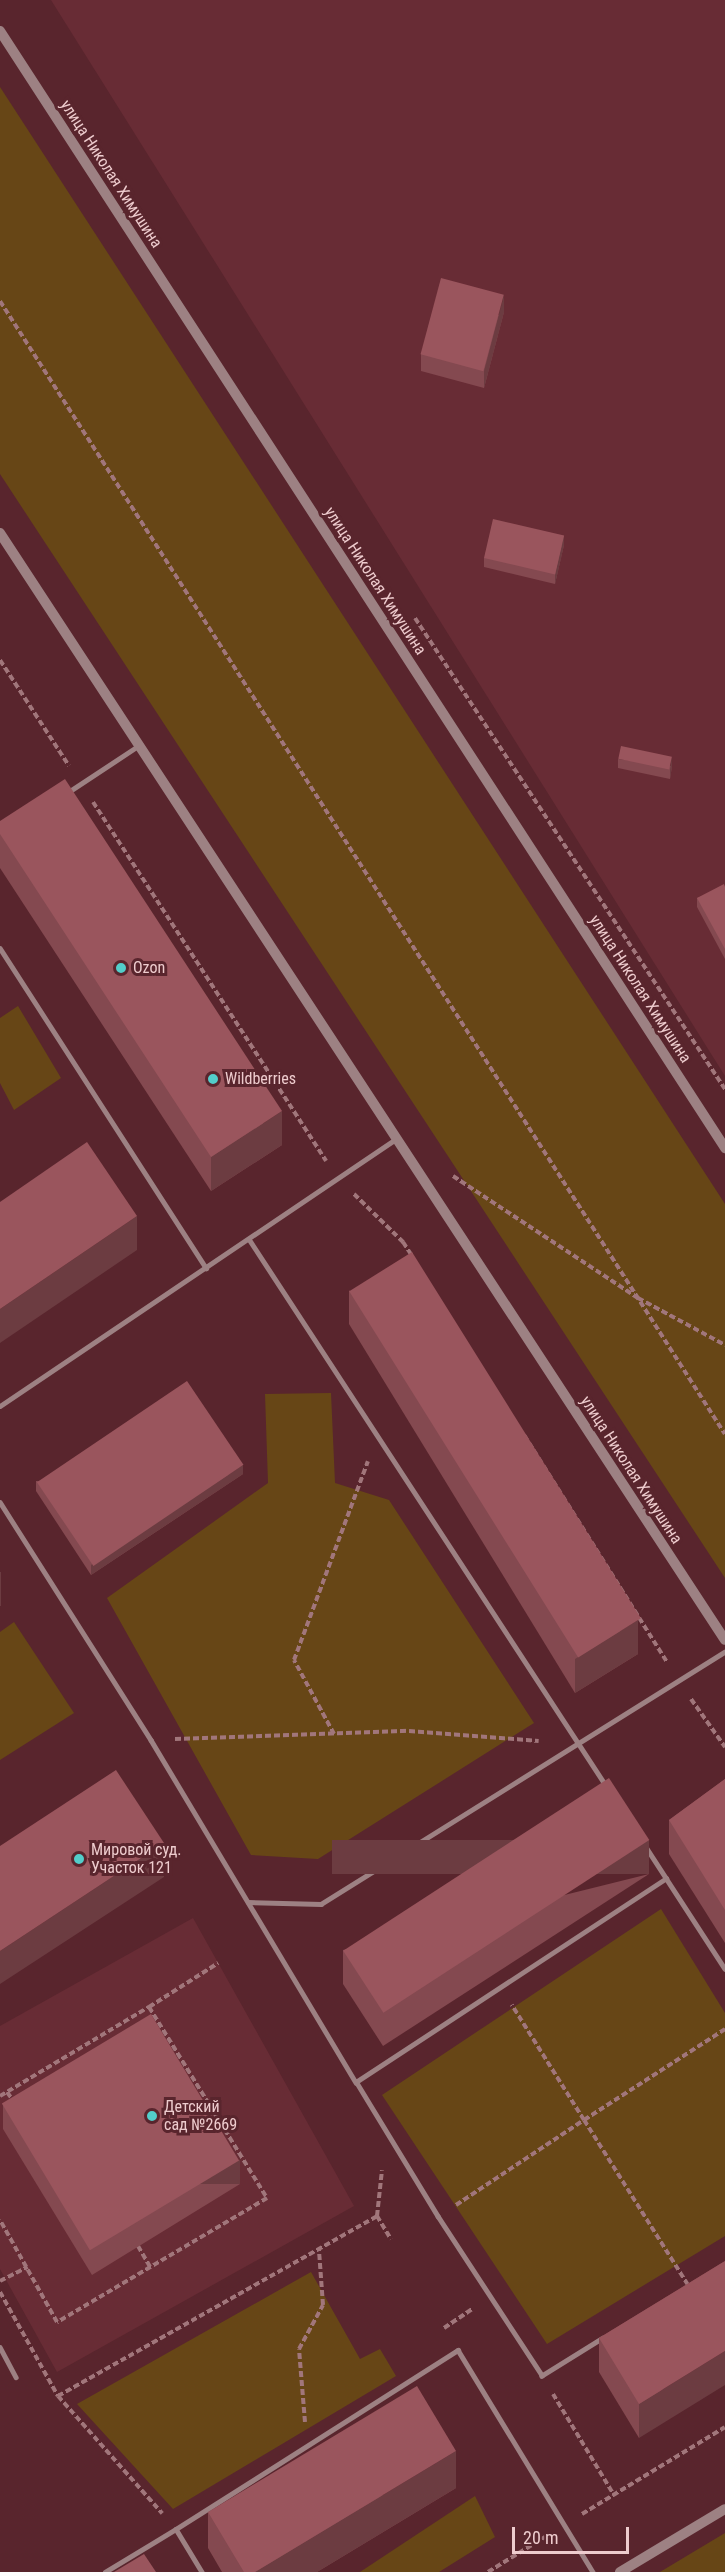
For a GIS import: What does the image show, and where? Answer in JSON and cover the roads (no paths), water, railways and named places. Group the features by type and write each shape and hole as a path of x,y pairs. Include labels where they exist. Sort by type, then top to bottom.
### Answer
{"street":[{"name":"улица Николая Химушина","path":"0,31 725,1148"},
{"name":"улица Николая Химушина","path":"0,533 725,1640"},
{"path":"620,2572 725,2509"}],"lane":[{"path":"63,796 139,745"},
{"path":"0,948 206,1268"},
{"path":"0,1406 396,1138"},
{"path":"249,1239 610,1792"},
{"path":"0,1502 151,1740 438,2217 542,2376 610,2334"},
{"path":"248,1902 321,1904 725,1652"},
{"path":"641,1839 725,1969"},
{"path":"356,2082 666,1878"},
{"path":"0,2347 16,2377"},
{"path":"105,2572 458,2350 593,2572"},
{"path":"176,2529 202,2572"}],"place":[{"name":"Ozon","path":"121,968"},
{"name":"Wildberries","path":"213,1079"},
{"name":"Мировой суд. Участок 121","path":"79,1859"},
{"name":"Детский сад №2669","path":"152,2116"}]}
